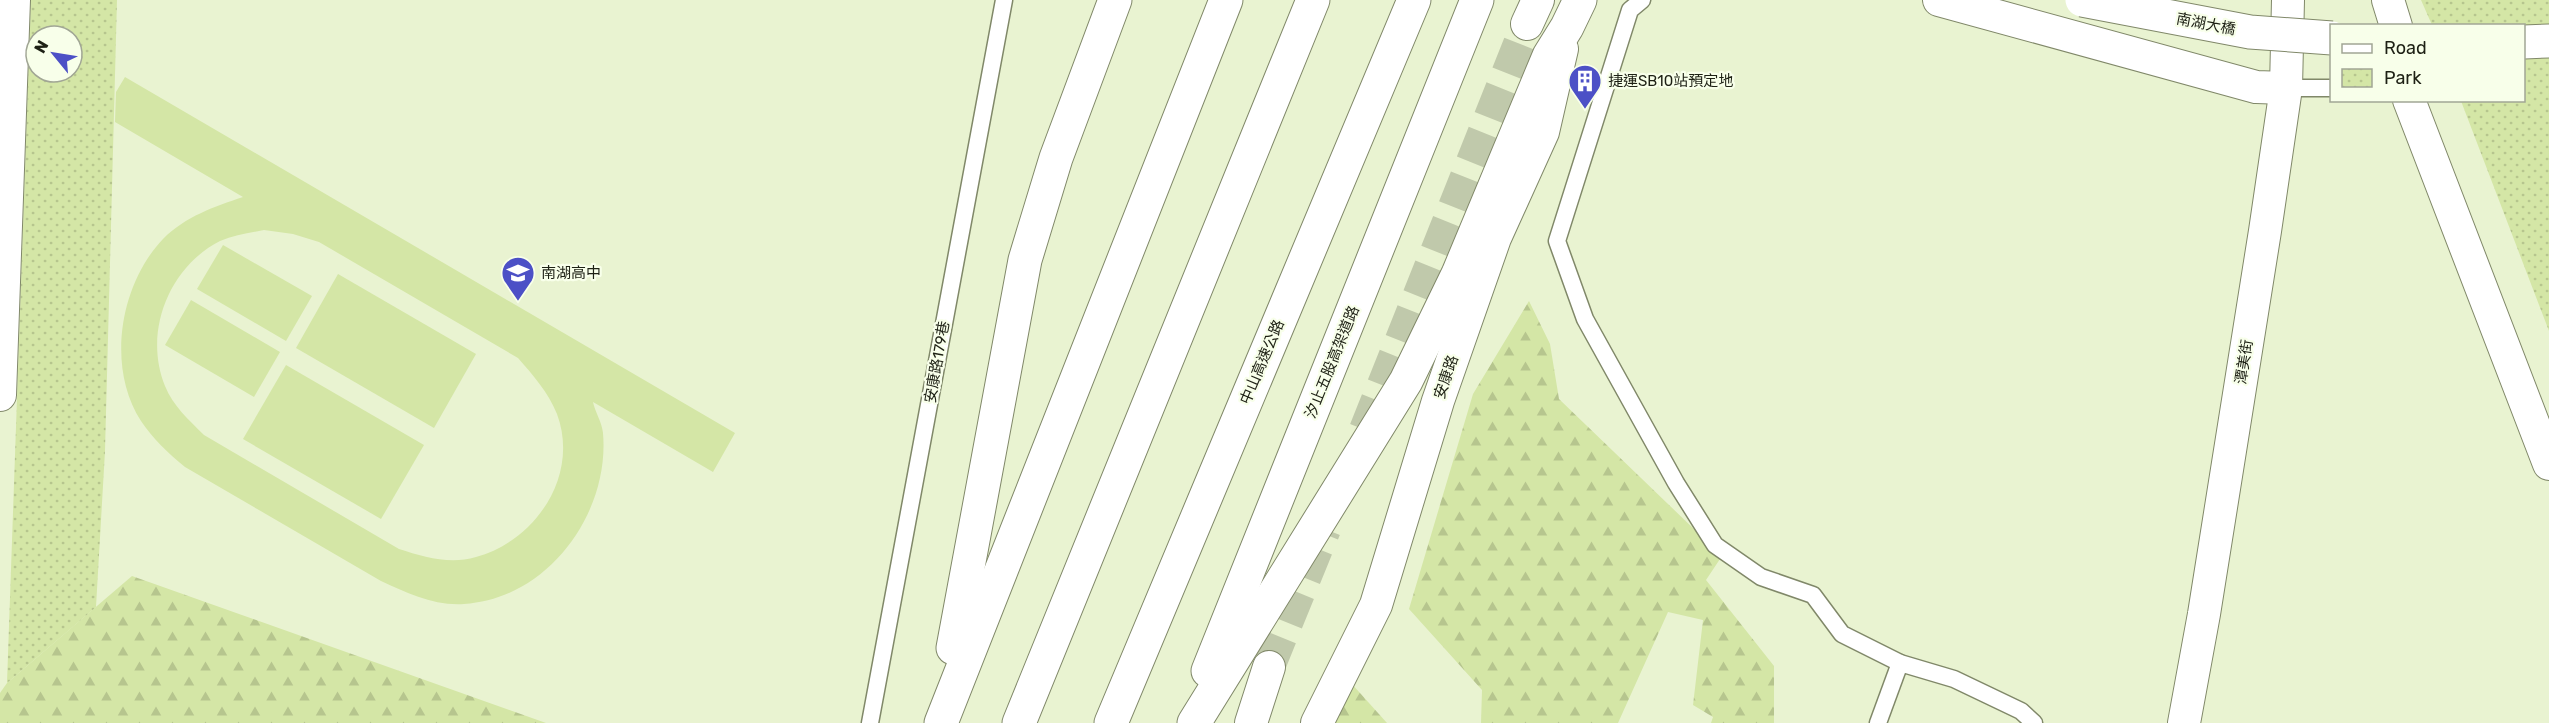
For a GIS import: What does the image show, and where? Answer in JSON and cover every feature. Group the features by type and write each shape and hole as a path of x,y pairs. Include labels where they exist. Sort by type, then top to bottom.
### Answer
{"main road":[{"path":"939,723 968,578 1025,260 1056,158 1115,0"},
{"path":"939,723 1226,0"},
{"path":"1019,723 1313,0"},
{"name":"中山高速公路","path":"1111,723 1414,0"},
{"name":"汐止五股高架道路","path":"1187,723 1477,0"},
{"name":"南湖大橋","path":"2082,0 2250,32 2330,38"},
{"path":"1194,723 1406,381 1458,274 1549,56 1573,14"},
{"path":"2525,42 2549,41"}],"street":[{"path":"0,395 14,0"},
{"path":"1939,0 2256,87 2286,88"},
{"name":"潭美街","path":"2184,723 2208,591 2286,88 2288,0"},
{"path":"2388,0 2395,24"},
{"name":"安康路","path":"1317,723 1376,605 1438,401 1491,249 1543,132 1573,14"},
{"path":"2410,102 2549,464"},
{"path":"1251,723 1269,668"}],"lane":[{"name":"安康路179巷","path":"870,723 1004,0"},
{"path":"1642,0 1630,10 1557,241 1586,319 1676,483 1714,545 1761,577 1814,595 1842,633 1900,663 1954,680 2021,711 2034,723"},
{"path":"2286,88 2330,88"},
{"path":"1878,723 1900,663"}],"green space":[{"path":"31,0 117,0 105,451 96,607 7,683 28,84 84,84 84,24 30,24"},
{"path":"2421,0 2549,0 2549,331 2461,102 2525,102 2525,24 2432,24"},
{"path":"125,77 735,433 713,472 593,402 603,433 602,463 596,493 584,521 568,547 547,569 522,586 494,598 453,604 421,598 381,581 185,467 151,434 130,400 121,352 128,302 136,279 148,258 163,239 191,218 243,197 115,122 116,92","holes":["264,230 293,234 319,242 518,358 540,384 557,414 563,437 562,460 557,482 547,503 534,521 517,537 497,549 476,557 457,560 437,559 399,549 204,435 177,406 165,386 159,365 157,344 159,323 174,284 202,252 220,241"]},
{"path":"223,245 312,296 286,341 197,289"},
{"path":"338,274 476,354 434,428 296,348"},
{"path":"191,300 280,352 254,397 165,345"},
{"path":"1529,301 1550,344 1559,399 1722,556 1706,580 1774,666 1774,723 1711,723 1713,717 1693,705 1703,620 1668,612 1618,723 1481,723 1482,690 1409,609 1473,394"},
{"path":"286,365 424,445 381,519 243,439"},
{"path":"132,576 546,723 0,723 0,693 7,683"},
{"path":"1351,683 1387,723 1326,723"}],"tunnel":[{"path":"1365,430 1527,24"},
{"path":"1269,667 1325,529"}],"place":[{"name":"捷運SB10站預定地","path":"1585,110"},
{"name":"南湖高中","path":"518,302"}]}
